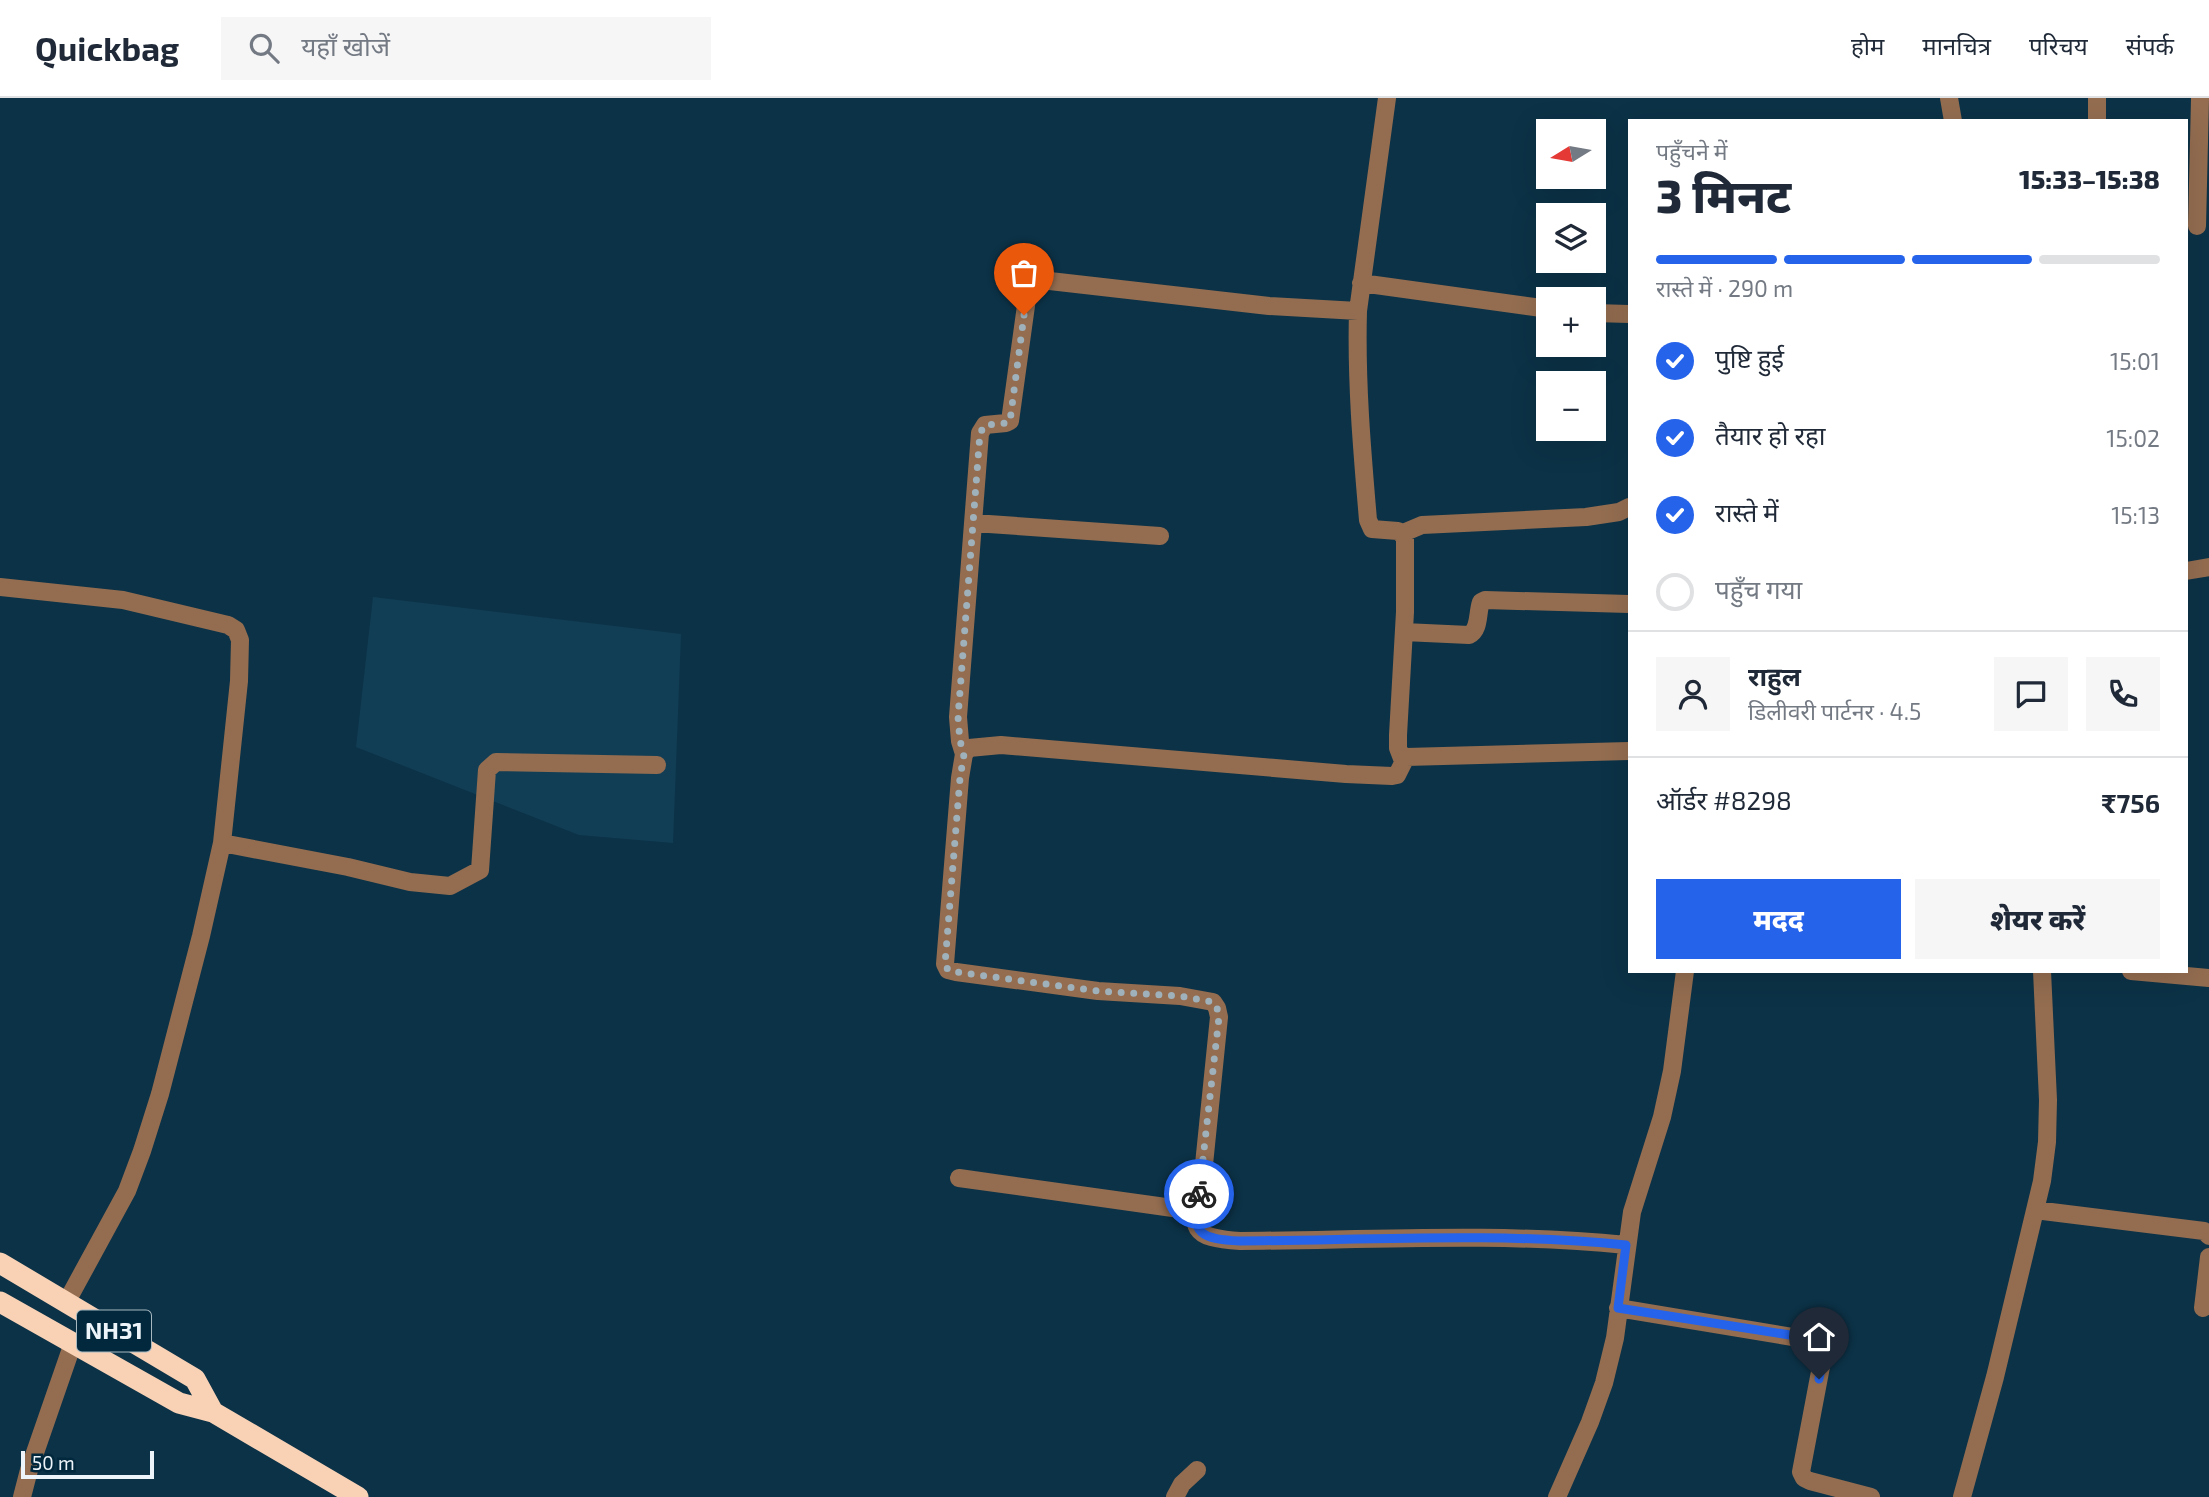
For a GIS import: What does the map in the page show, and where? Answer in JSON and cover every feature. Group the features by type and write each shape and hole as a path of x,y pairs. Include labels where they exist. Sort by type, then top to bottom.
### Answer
{"highway":[{"name":"NH31","path":"0,1263 195,1379 213,1412"},
{"name":"NH31","path":"0,1302 179,1403 213,1412 358,1497"}],"street":[{"path":"1387,98 1358,311 1359,411 1368,520 1372,528 1403,533 1422,525 1586,517 1628,508"},
{"path":"1949,98 1954,119"},
{"path":"2097,98 2097,119"},
{"path":"2197,226 2200,99"},
{"path":"1358,311 1269,306 1041,280 1034,281 1027,290 1010,421 985,425 980,433 958,717 964,754 945,964 948,970 956,972 1098,991 1205,999 1213,1002 1219,1017 1202,1184 1194,1211 1195,1222 1204,1236 1227,1241 1528,1239 1581,1240 1626,1245"},
{"path":"1361,283 1536,307"},
{"path":"1606,313 1628,314"},
{"path":"974,523 1160,536"},
{"path":"964,754 969,748 1001,745 1346,775 1397,775 1401,771 1403,761 1398,748 1398,735 1404,632 1403,533"},
{"path":"2188,571 2209,567"},
{"path":"0,587 123,600 228,625 236,630 240,640 239,681 222,843 160,1094 127,1191 66,1303"},
{"path":"1404,632 1469,635 1476,630 1479,607 1485,600 1628,604"},
{"path":"1403,761 1406,757 1415,756 1628,751"},
{"path":"222,843 410,882 450,886 480,870 487,770 496,762 657,765"},
{"path":"1557,1497 1590,1422 1604,1383 1615,1338 1632,1212 1662,1116 1672,1071 1685,973"},
{"path":"1962,1497 1995,1377 2035,1210 2045,1155 2048,1100 2042,973"},
{"path":"2153,973 2209,978"},
{"path":"959,1178 1194,1211"},
{"path":"2035,1210 2204,1231 2209,1236"},
{"path":"2203,1308 2209,1257"},
{"path":"1618,1308 1817,1341 1822,1347 1823,1356 1801,1472 1804,1478 1810,1481 1871,1497"},
{"path":"22,1497 73,1343"},
{"path":"1175,1497 1182,1484 1197,1470"}],"shaded area":[{"path":"373,597 681,634 673,843 579,835 356,747"}],"way so far":[{"path":"1024,315 1010,421 985,425 980,433 958,717 964,754 945,964 948,970 956,972 1098,991 1180,996 1213,1002 1219,1017 1199,1194"}],"route":[{"path":"1199,1194 1194,1211 1195,1222 1204,1236 1215,1240 1528,1239 1581,1240 1626,1245 1618,1308 1809,1338 1822,1347 1819,1379"}]}
